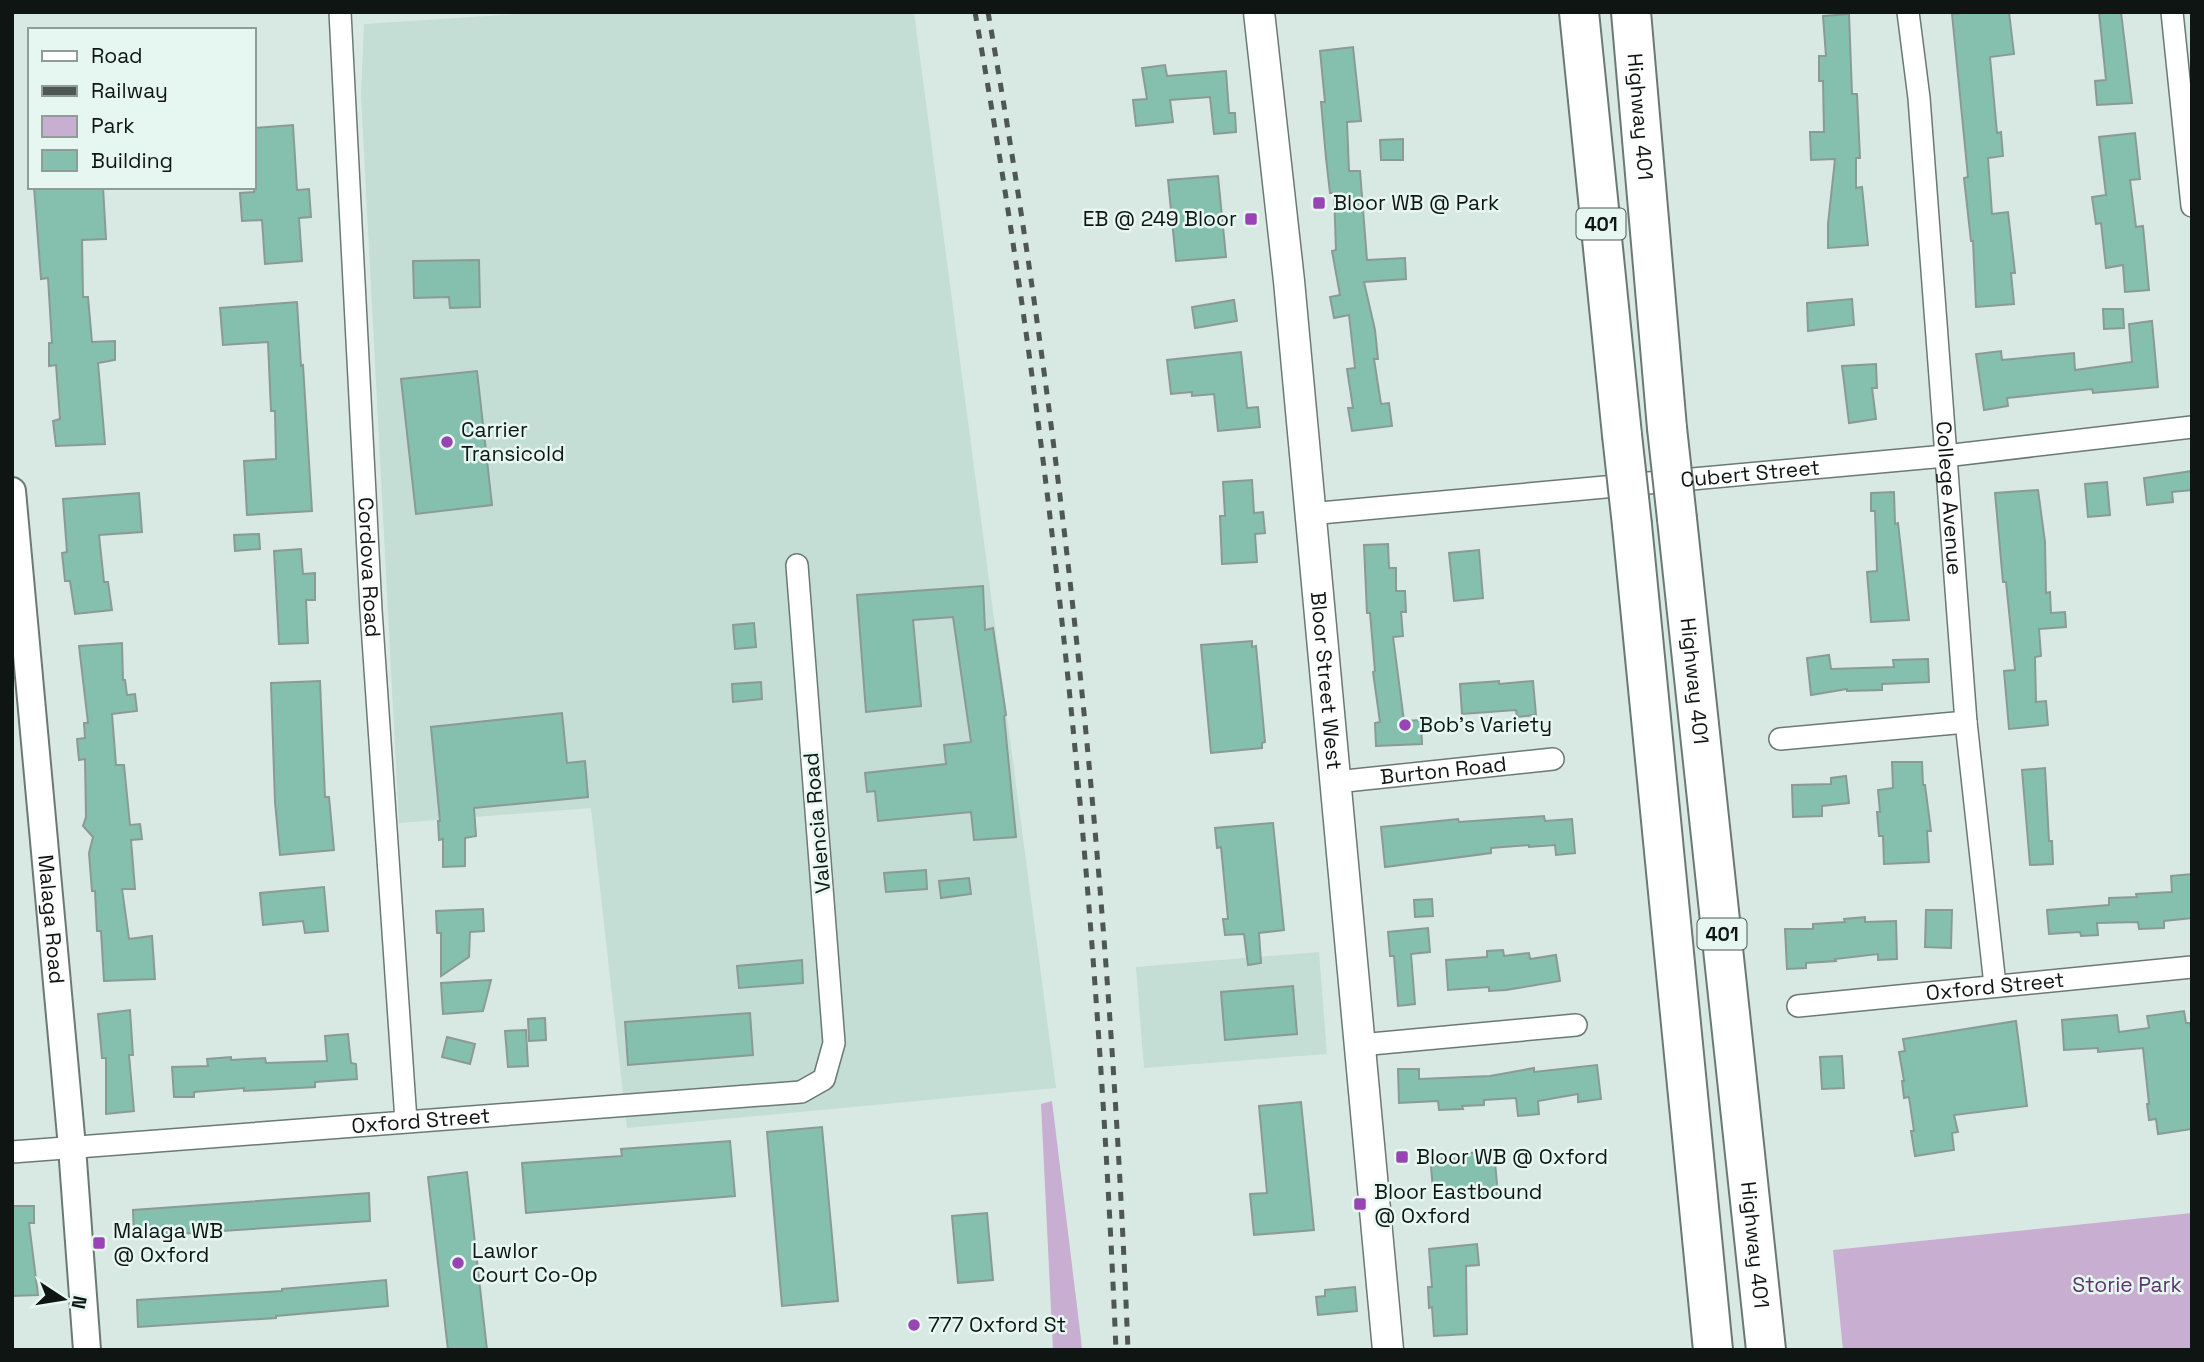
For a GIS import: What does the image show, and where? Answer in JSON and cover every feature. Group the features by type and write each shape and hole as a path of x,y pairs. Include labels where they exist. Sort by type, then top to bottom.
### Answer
{"highway":[{"name":"401","path":"1579,12 1713,1350"},
{"name":"Highway 401","path":"1632,12 1667,428 1766,1350"}],"main road":[{"name":"Bloor Street West","path":"1259,12 1289,281 1388,1350"}],"street":[{"name":"Cordova Road","path":"340,12 371,610 406,1121"},
{"name":"College Avenue","path":"1908,12 1919,98 1966,722 1995,985"},
{"path":"2172,12 2185,84 2192,206"},
{"name":"Cubert Street","path":"1309,514 1945,456 2192,427"},
{"name":"Malaga Road","path":"12,491 72,1147 87,1350"},
{"name":"Valencia Road","path":"797,565 834,1043 824,1079"},
{"path":"1780,739 1966,722"},
{"name":"Burton Road","path":"1336,782 1553,759"},
{"name":"Oxford Street","path":"1798,1006 2192,967"},
{"path":"1360,1045 1576,1025"},
{"name":"Oxford Street","path":"12,1152 801,1093 824,1079"}],"shaded area":[{"path":"547,12 914,12 1056,1088 627,1128 591,808 399,823 361,96 364,24"},
{"path":"1319,952 1327,1054 1144,1068 1136,967"}],"green space":[{"path":"1052,1101 1082,1350 1053,1350 1041,1104"},
{"name":"Storie Park","path":"2192,1213 2192,1350 1843,1350 1833,1250"}],"building":[{"path":"2009,12 2014,54 1990,57 1997,133 2001,132 2003,156 1988,158 1992,214 2008,212 2015,273 2011,273 2014,304 1976,307 1973,241 1964,178 1968,177 1952,14"},
{"path":"2099,12 2121,12 2132,103 2097,105 2095,81 2106,80"},
{"path":"1849,14 1852,94 1857,94 1860,158 1856,158 1856,188 1862,187 1868,245 1828,248 1835,159 1811,160 1810,132 1824,132 1823,81 1819,81 1819,56 1826,56 1823,16"},
{"path":"1353,47 1361,121 1347,122 1349,171 1360,171 1367,260 1405,258 1406,279 1364,282 1375,330 1378,359 1374,359 1381,404 1389,403 1392,426 1352,431 1348,408 1353,408 1347,369 1355,368 1349,315 1334,318 1330,297 1340,295 1332,251 1336,250 1334,193 1330,193 1326,158 1321,102 1325,102 1320,51"},
{"path":"1165,65 1167,76 1226,71 1229,113 1235,113 1236,132 1214,134 1210,97 1170,100 1173,122 1136,126 1133,100 1147,99 1142,68"},
{"path":"293,125 297,190 309,189 311,217 299,218 302,261 265,264 262,220 242,221 240,193 254,192 256,189 256,128"},
{"path":"2135,133 2140,179 2130,180 2136,227 2143,226 2149,290 2125,292 2123,265 2106,268 2101,223 2096,224 2092,197 2106,195 2099,137"},
{"path":"1403,139 1403,160 1381,160 1380,140"},
{"path":"1218,176 1226,257 1176,261 1168,180"},
{"path":"34,189 103,189 106,239 82,240 83,297 88,297 92,342 115,341 115,360 98,363 105,444 56,446 53,421 60,419 56,365 49,366 49,343 52,343 48,278 41,279"},
{"path":"479,260 480,307 450,308 449,297 414,298 413,261"},
{"path":"1852,299 1854,325 1808,331 1807,303"},
{"path":"1234,300 1237,321 1195,328 1192,307"},
{"path":"297,302 312,511 247,515 244,461 276,459 275,411 271,411 268,342 223,345 220,308"},
{"path":"2103,309 2123,309 2124,328 2104,329"},
{"path":"2152,321 2158,387 2093,393 2092,389 2007,398 2008,406 1984,410 1976,354 2001,351 2002,360 2074,353 2075,370 2132,362 2129,324"},
{"path":"1241,352 1247,408 1258,407 1260,427 1218,431 1214,394 1171,394 1167,360"},
{"path":"1876,364 1877,388 1872,388 1876,419 1849,423 1842,366"},
{"name":"Carrier Transicold","path":"477,371 492,505 416,514 401,379"},
{"path":"2192,471 2192,490 2172,492 2173,502 2147,505 2144,478"},
{"path":"1252,480 1254,513 1263,512 1265,533 1255,534 1257,562 1222,564 1220,516 1225,516 1223,482"},
{"path":"2107,482 2110,515 2088,517 2085,484"},
{"path":"2038,490 2045,542 2046,593 2050,592 2051,613 2065,612 2066,627 2039,629 2041,656 2035,657 2036,702 2046,701 2048,725 2009,729 2004,671 2015,670 1995,493"},
{"path":"1894,492 1895,524 1898,523 1909,620 1871,622 1867,572 1877,571 1875,511 1871,511 1871,493"},
{"path":"139,493 142,532 99,535 104,582 108,582 112,610 75,614 70,581 65,581 62,553 67,552 63,499"},
{"path":"259,534 260,549 235,551 234,535"},
{"path":"1388,544 1389,568 1396,568 1396,591 1405,591 1406,612 1401,612 1403,636 1393,637 1404,721 1421,720 1422,744 1376,746 1375,723 1380,722 1373,672 1370,613 1367,613 1364,545"},
{"path":"301,549 303,574 315,573 315,600 306,600 308,643 279,644 274,551"},
{"path":"1479,550 1483,598 1454,601 1449,553"},
{"path":"983,586 985,630 993,628 1006,715 1016,837 974,840 971,812 878,821 875,791 867,792 865,773 946,764 944,745 971,742 953,617 913,620 921,706 866,712 857,595"},
{"path":"754,623 756,647 735,649 733,625"},
{"path":"1252,641 1252,647 1256,646 1265,742 1262,743 1262,748 1211,753 1201,645"},
{"path":"122,643 123,680 127,695 135,694 137,711 112,714 116,765 124,765 130,825 140,824 142,839 131,840 135,889 122,889 129,939 152,936 155,979 104,981 101,931 97,931 89,853 93,837 83,826 86,817 85,759 79,760 77,739 85,738 84,723 88,723 79,646"},
{"path":"1829,655 1831,669 1894,667 1893,660 1928,659 1929,682 1882,684 1882,690 1847,689 1811,695 1807,658"},
{"path":"320,681 325,797 329,797 334,850 280,855 275,802 271,683"},
{"path":"1499,681 1499,684 1533,681 1536,715 1517,717 1516,710 1462,714 1460,684"},
{"path":"761,682 762,699 733,702 732,684"},
{"path":"562,713 567,763 585,761 588,797 474,808 476,836 465,838 465,866 443,867 443,839 439,840 440,821 431,727"},
{"path":"1892,762 1922,762 1931,831 1927,831 1929,862 1884,864 1883,836 1879,836 1877,812 1880,812 1878,790 1893,788"},
{"path":"2045,768 2053,864 2030,865 2022,770"},
{"path":"1846,776 1849,803 1822,806 1822,816 1793,817 1792,785 1831,784 1831,778"},
{"path":"1544,816 1545,821 1572,819 1575,853 1556,855 1555,845 1529,845 1491,848 1491,853 1385,867 1381,827 1458,819 1459,822"},
{"path":"1273,823 1284,930 1259,933 1261,963 1248,965 1244,934 1225,935 1223,919 1228,919 1221,847 1217,848 1215,828"},
{"path":"926,870 927,889 886,892 884,873"},
{"path":"2192,874 2192,918 2164,921 2164,928 2139,929 2138,922 2097,923 2098,935 2081,936 2080,932 2049,934 2047,910 2109,905 2109,898 2172,892 2171,876"},
{"path":"969,878 971,894 941,898 939,881"},
{"path":"324,887 328,931 305,933 303,921 263,925 260,893"},
{"path":"1432,899 1433,916 1415,917 1414,900"},
{"path":"483,909 484,931 470,932 469,957 441,976 441,933 437,933 436,911"},
{"path":"1926,910 1952,910 1951,948 1925,947"},
{"path":"1865,917 1865,922 1896,921 1897,959 1878,960 1878,954 1806,963 1806,968 1787,969 1785,929 1813,929 1813,924 1845,922 1844,919"},
{"path":"1428,928 1430,952 1411,954 1415,1004 1398,1006 1394,956 1390,956 1388,932"},
{"path":"1503,950 1504,956 1529,953 1530,959 1556,955 1560,981 1506,990 1489,991 1489,987 1448,990 1446,960 1487,957 1487,951"},
{"path":"802,960 803,983 739,988 737,966"},
{"path":"491,980 483,1011 443,1014 441,983"},
{"path":"1293,986 1297,1034 1225,1040 1221,992"},
{"path":"130,1010 133,1055 129,1055 134,1111 106,1114 106,1058 102,1058 98,1014"},
{"path":"2184,1011 2192,1034 2192,1129 2158,1134 2156,1119 2149,1120 2143,1048 2098,1052 2098,1048 2064,1050 2062,1020 2117,1015 2119,1032 2149,1028 2147,1016"},
{"path":"750,1013 753,1055 628,1065 625,1022"},
{"path":"545,1018 546,1040 529,1041 528,1019"},
{"path":"2016,1021 2027,1106 1954,1115 1958,1132 1952,1133 1954,1150 1915,1156 1909,1097 1904,1098 1899,1052 1905,1051 1903,1039"},
{"path":"526,1030 528,1066 508,1067 505,1031"},
{"path":"348,1034 351,1063 356,1064 357,1079 315,1082 315,1087 244,1091 244,1088 194,1092 194,1097 174,1097 172,1067 208,1066 207,1059 231,1057 231,1060 265,1058 266,1063 327,1061 325,1036"},
{"path":"447,1037 475,1044 470,1064 442,1057"},
{"path":"1842,1056 1844,1088 1822,1089 1820,1057"},
{"path":"1597,1065 1601,1099 1578,1102 1578,1094 1538,1101 1539,1114 1518,1116 1516,1098 1484,1100 1484,1105 1462,1106 1463,1109 1439,1110 1438,1101 1399,1103 1398,1069 1419,1069 1419,1079 1490,1076 1534,1068 1534,1072"},
{"path":"1301,1102 1314,1230 1254,1235 1250,1194 1267,1193 1259,1106"},
{"path":"822,1127 838,1301 782,1306 767,1132"},
{"path":"730,1141 735,1196 526,1213 522,1163 622,1156 621,1149"},
{"path":"1494,1151 1498,1195 1434,1200 1430,1156"},
{"name":"Lawlor Court Co-Op","path":"467,1172 487,1350 448,1350 428,1177"},
{"path":"369,1193 370,1221 134,1237 133,1210"},
{"path":"12,1206 34,1206 34,1223 29,1223 38,1295 12,1296"},
{"path":"987,1213 993,1280 958,1283 952,1216"},
{"path":"1477,1244 1479,1265 1466,1266 1467,1334 1434,1336 1432,1307 1429,1308 1428,1287 1432,1287 1429,1249"},
{"path":"386,1280 388,1306 276,1318 138,1327 137,1300 282,1291"},
{"path":"1355,1287 1357,1311 1318,1315 1316,1297 1325,1296 1325,1290"}],"railway":[{"path":"975,12 1028,344 1068,678 1097,1014 1116,1350"},
{"path":"988,12 1040,344 1080,678 1110,1014 1128,1350"}],"place":[{"name":"Bloor WB @ Park","path":"1319,203"},
{"name":"EB @ 249 Bloor","path":"1251,219"},
{"name":"Carrier Transicold","path":"447,442"},
{"name":"Bob's Variety","path":"1405,725"},
{"name":"Bloor WB @ Oxford","path":"1402,1157"},
{"name":"Bloor Eastbound @ Oxford","path":"1360,1204"},
{"name":"Malaga WB @ Oxford","path":"99,1243"},
{"name":"Lawlor Court Co-Op","path":"458,1263"},
{"name":"777 Oxford St","path":"914,1325"}]}
